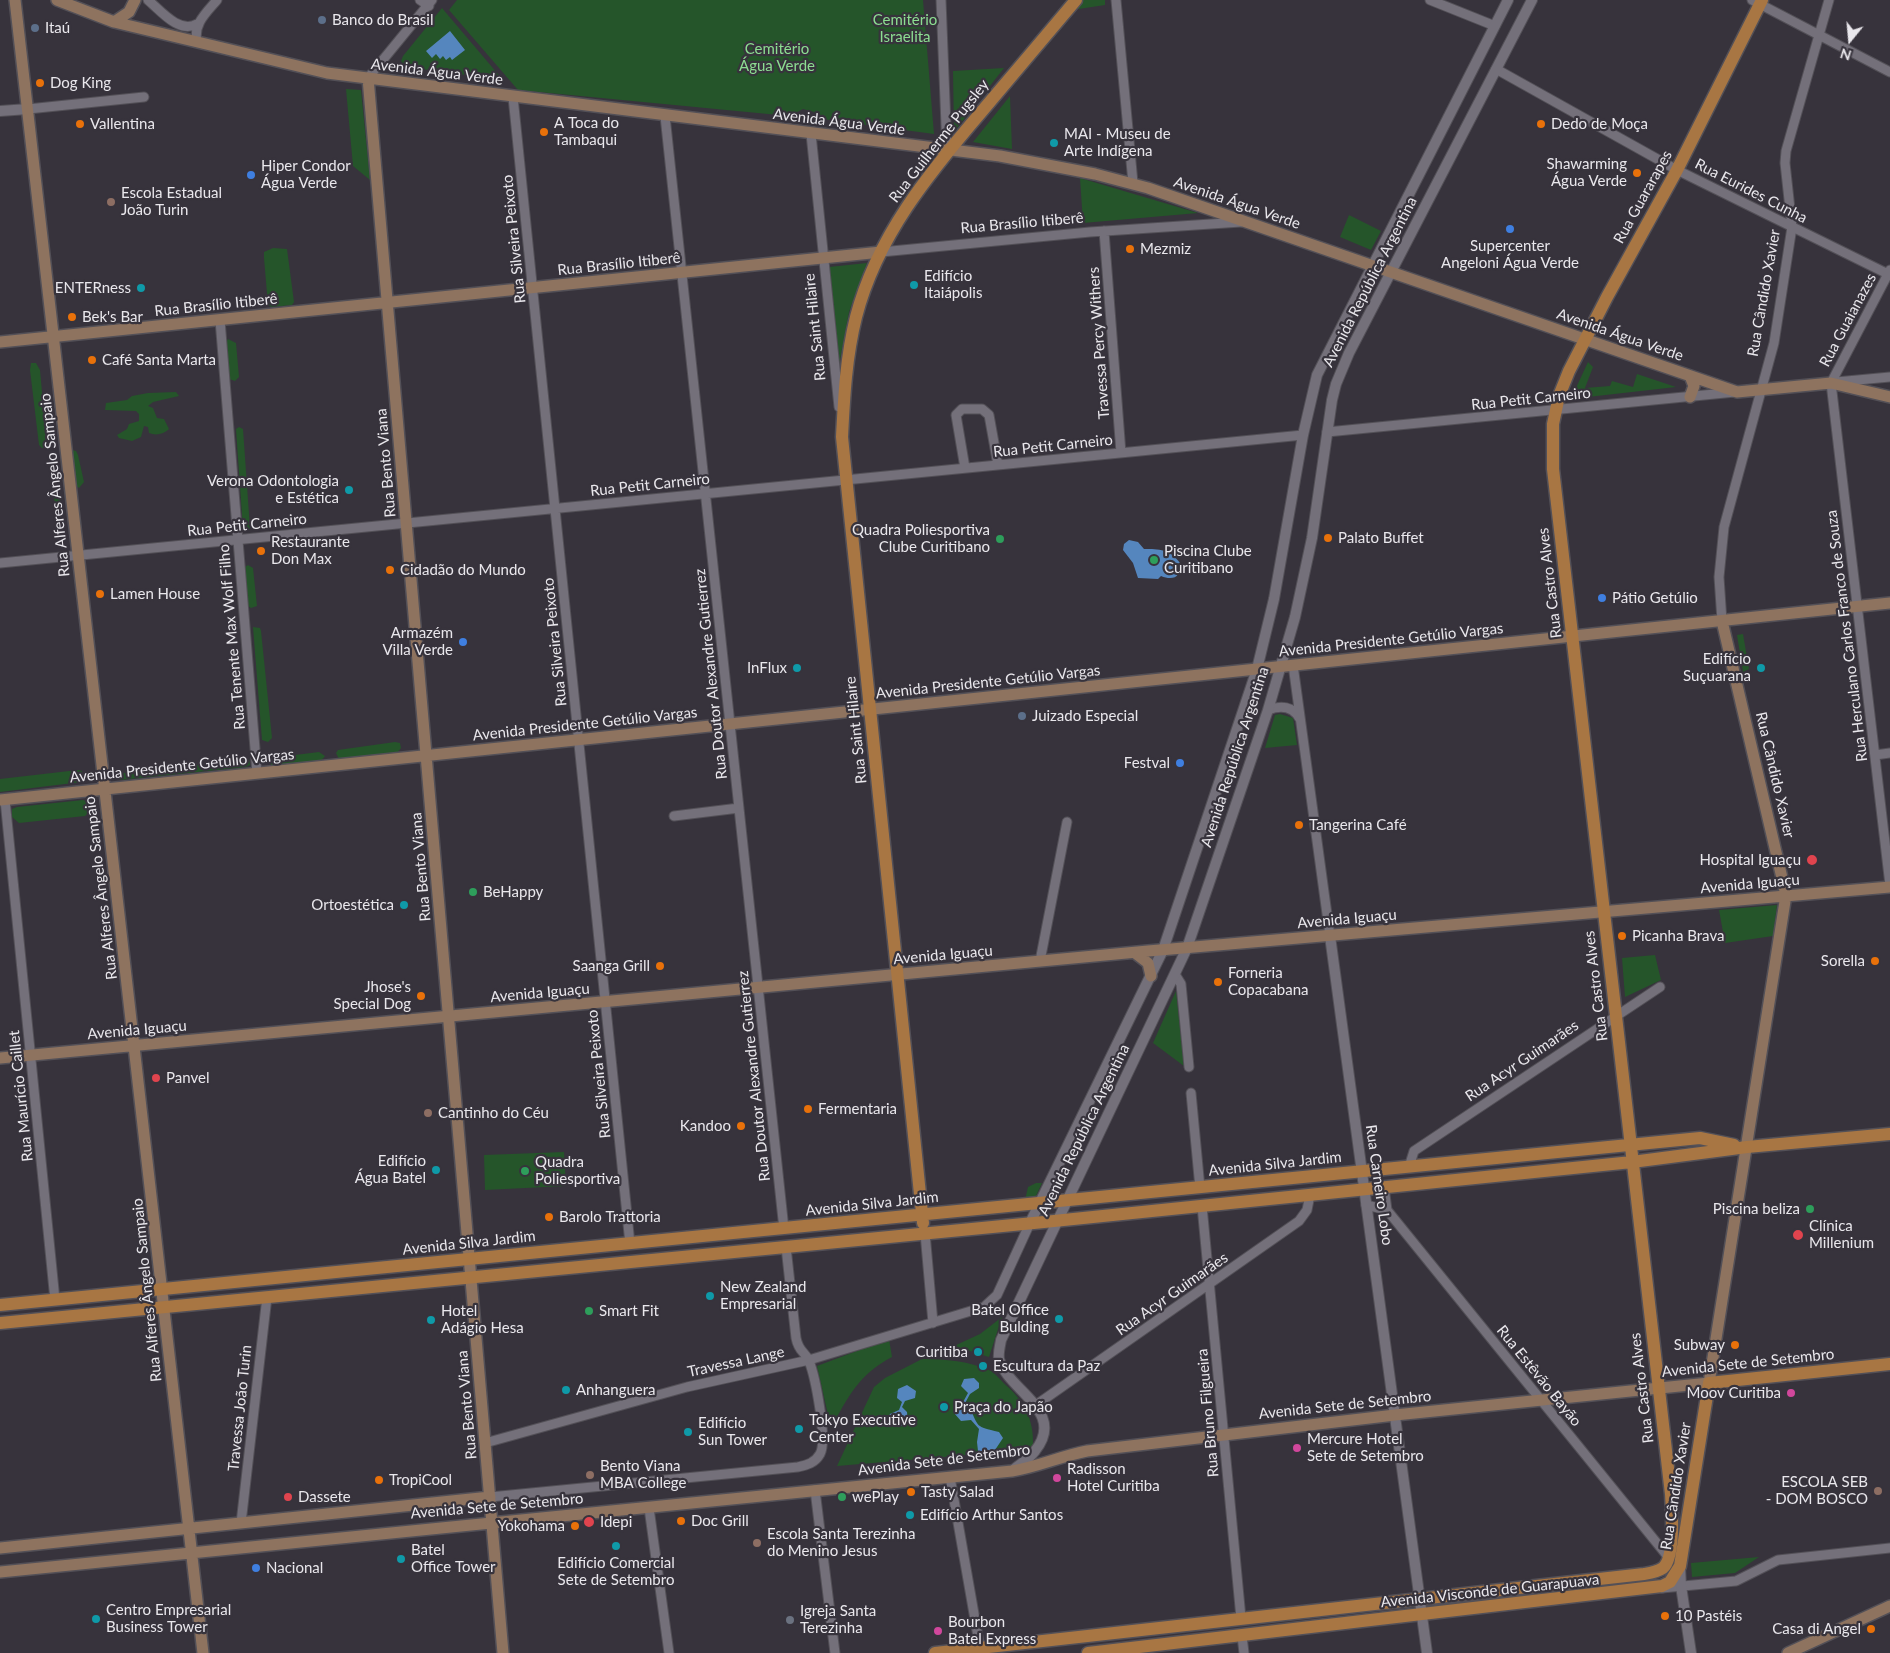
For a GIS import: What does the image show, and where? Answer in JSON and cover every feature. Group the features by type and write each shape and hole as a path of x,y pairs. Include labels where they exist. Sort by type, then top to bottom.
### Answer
{"main road":[{"name":"Rua Alferes Ângelo Sampaio","path":"16,0 203,1653"},
{"name":"Avenida Água Verde","path":"57,0 114,22 297,66 368,78 1040,162 1133,183 1242,222 1372,264 1737,392 1831,383 1890,397"},
{"path":"114,22 129,12 135,0"},
{"name":"Rua Guilherme Pugsley","path":"842,437 846,369 850,342 863,293 881,252 904,209 947,151 1076,0"},
{"name":"Rua Guararapes","path":"1555,410 1569,371 1677,170 1758,1"},
{"name":"Rua Bento Viana","path":"368,78 503,1653"},
{"name":"Rua Brasílio Itiberê","path":"0,342 881,252"},
{"path":"1690,376 1694,386 1690,397"},
{"name":"Rua Castro Alves","path":"1555,410 1551,454 1672,1504 1669,1558"},
{"name":"Rua Saint Hilaire","path":"842,437 924,1233"},
{"name":"Avenida Presidente Getúlio Vargas","path":"2,800 1890,603"},
{"name":"Rua Cândido Xavier","path":"1645,1590 1670,1582 1680,1566 1786,895 1722,621"},
{"name":"Avenida Iguaçu","path":"0,1058 1135,952 1890,886"},
{"path":"1135,952 1148,962 1151,976"},
{"name":"Avenida Silva Jardim","path":"0,1323 1202,1206 1632,1162 1746,1147 1890,1134"},
{"name":"Avenida Silva Jardim","path":"0,1305 1700,1138 1746,1147"},
{"path":"1094,1198 1118,1214"},
{"path":"656,1241 680,1257"},
{"path":"558,1269 594,1247"},
{"path":"342,1272 356,1289"},
{"path":"16,1322 36,1302"},
{"name":"Avenida Sete de Setembro","path":"0,1572 492,1521 649,1508 1012,1471 1032,1468 1066,1455 1087,1451 1541,1400 1890,1364"},
{"name":"Avenida Sete de Setembro","path":"0,1548 490,1497"},
{"name":"Avenida Visconde de Guarapuava","path":"934,1653 980,1650 1241,1618 1652,1573 1662,1569 1669,1558"},
{"name":"Avenida Visconde de Guarapuava","path":"1088,1653 1645,1590"},
{"path":"1348,1606 1377,1620"},
{"path":"1788,1653 1890,1606"}],"street":[{"path":"148,0 179,25 189,27 197,24"},
{"path":"196,42 195,30 197,24 217,0"},
{"path":"368,78 417,17 431,3 420,0"},
{"path":"941,0 947,151"},
{"path":"1116,0 1133,183"},
{"path":"1430,0 1495,26"},
{"name":"Avenida República Argentina","path":"991,1303 997,1295 1039,1204 1164,950 1257,668 1276,590 1303,435 1317,375 1508,0"},
{"name":"Avenida República Argentina","path":"1012,1471 1034,1452 1041,1442 1044,1425 1036,1405 1010,1377 999,1358 1001,1340 1065,1201 1176,976 1187,948 1268,710 1281,666 1305,575 1327,432 1336,384 1342,367 1393,272 1532,0"},
{"name":"Rua Cândido Xavier","path":"1722,621 1719,577 1722,536 1759,390 1774,343 1792,227 1786,174 1786,151 1829,0"},
{"path":"1758,1 1890,72"},
{"name":"Rua Eurides Cunha","path":"1496,69 1677,170 1889,273"},
{"path":"0,112 144,97"},
{"name":"Rua Silveira Peixoto","path":"513,97 630,1244"},
{"name":"Rua Doutor Alexandre Gutierrez","path":"665,116 784,1229"},
{"name":"Rua Saint Hilaire","path":"811,134 842,437"},
{"name":"Rua Brasílio Itiberê","path":"881,252 1104,231 1242,222"},
{"name":"Travessa Percy Withers","path":"1104,231 1120,453"},
{"name":"Rua Guaianazes","path":"1831,383 1889,273"},
{"name":"Rua Tenente Max Wolf Filho","path":"220,320 258,773"},
{"path":"1831,383 1890,377"},
{"name":"Rua Herculano Carlos Franco de Souza","path":"1831,383 1890,886"},
{"name":"Rua Petit Carneiro","path":"1327,432 1737,392"},
{"path":"965,468 956,415 962,409 982,409 989,415 998,465"},
{"name":"Rua Petit Carneiro","path":"0,563 1303,435"},
{"name":"Rua Carneiro Lobo","path":"1293,665 1427,1653"},
{"path":"1268,710 1284,707 1297,714 1301,722"},
{"path":"1875,755 1890,753"},
{"name":"Rua Maurício Caillet","path":"2,800 56,1300"},
{"path":"674,816 739,808"},
{"path":"1040,961 1067,822"},
{"path":"1176,976 1181,984 1189,1067"},
{"name":"Rua Acyr Guimarães","path":"1409,1167 1414,1151 1615,1015 1660,987"},
{"path":"1191,1093 1200,1188"},
{"name":"Rua Estêvão Bayão","path":"1384,1187 1388,1210 1669,1558"},
{"name":"Rua Acyr Guimarães","path":"1036,1405 1299,1221 1307,1210 1310,1195"},
{"path":"1366,1205 1388,1210"},
{"name":"Rua Bruno Filgueira","path":"1202,1206 1241,1618"},
{"name":"Rua Saint Hilaire","path":"924,1233 933,1323"},
{"path":"786,1247 796,1338 799,1350 809,1360"},
{"name":"Travessa João Turin","path":"241,1522 267,1297"},
{"name":"Travessa Lange","path":"485,1443 687,1387 809,1360 933,1323 991,1303"},
{"name":"Avenida Sete de Setembro","path":"490,1497 798,1467 816,1460 821,1452 824,1440 809,1360"},
{"path":"950,1477 980,1650"},
{"path":"815,1490 835,1653"},
{"path":"649,1508 669,1653"},
{"name":"Avenida Visconde de Guarapuava","path":"1645,1590 1736,1581 1778,1560 1890,1548"},
{"name":"Rua Cândido Xavier","path":"1680,1566 1690,1653"},
{"path":"1242,1636 1244,1653"}],"green space":[{"name":"Cemitério Água Verde","path":"457,0 923,0 934,134 822,119 814,112 803,109 789,116 518,90 449,10"},
{"path":"1081,0 1105,0 1105,5 1072,10"},
{"path":"442,8 503,80 406,67 401,61 403,56"},
{"path":"1004,68 954,132 953,71"},
{"path":"346,89 361,90 370,180 353,166"},
{"path":"1010,96 1012,149 973,142"},
{"path":"1080,178 1198,213 1083,223"},
{"path":"1349,215 1381,231 1371,250 1340,237"},
{"path":"273,248 287,249 294,302 292,305 272,307 268,305 264,252"},
{"path":"867,263 849,312 839,365 829,267"},
{"path":"228,339 236,343 239,377 235,381 229,379 225,344"},
{"path":"1588,362 1593,367 1585,388 1610,386 1612,381 1633,387 1637,374 1676,387 1579,398 1575,390"},
{"path":"31,363 36,363 40,370 47,448 42,448 39,445 30,370"},
{"path":"176,392 179,396 153,402 148,406 153,408 157,418 164,419 169,429 160,434 149,433 148,427 144,426 141,437 132,441 119,438 117,435 127,429 129,424 139,421 139,414 136,411 105,410 106,403 127,400 132,396 148,393"},
{"path":"239,427 243,429 250,528 248,531 243,529 236,429"},
{"path":"72,450 76,451 78,455 84,482 79,488 75,485 70,453"},
{"path":"55,483 59,488 63,526 59,527 57,526 53,487"},
{"path":"248,565 253,568 257,606 251,608 248,606 245,567"},
{"path":"253,627 260,628 261,631 272,738 268,742 262,740"},
{"path":"1743,634 1749,669 1743,672 1737,635"},
{"path":"1280,714 1293,718 1297,745 1265,748 1275,715"},
{"path":"395,742 400,743 401,748 397,753 339,759 336,753 338,750"},
{"path":"319,752 325,756 321,761 271,766 271,758"},
{"path":"249,759 250,765 246,767 119,780 113,780 112,777 115,774"},
{"path":"82,771 83,780 81,782 0,792 0,779"},
{"path":"83,800 88,802 88,813 85,816 19,823 12,817 12,809 17,807"},
{"path":"1777,905 1773,936 1725,943 1719,910"},
{"path":"1655,955 1661,980 1625,997 1622,958"},
{"path":"1176,991 1184,1066 1153,1043"},
{"name":"Quadra Poliesportiva","path":"564,1152 566,1186 485,1190 484,1155"},
{"path":"1036,1183 1042,1183 1035,1198 1025,1200 1028,1187"},
{"path":"1002,1317 989,1357 954,1346 980,1334"},
{"path":"889,1339 892,1357 871,1371 856,1387 831,1428 817,1366"},
{"name":"Praça do Japão","path":"922,1359 966,1363 991,1371 1014,1393 1024,1406 1032,1428 1033,1445 1026,1450 837,1466 874,1387 885,1378"},
{"path":"1759,1557 1735,1573 1692,1577 1691,1563"}],"water":[{"path":"450,31 465,50 452,60 450,57 446,60 443,56 440,59 436,54 432,58 426,51"},
{"name":"Piscina Clube Curitibano","path":"1129,540 1138,542 1144,549 1168,552 1180,563 1178,575 1173,578 1161,576 1158,579 1138,578 1133,563 1123,550 1124,544"},
{"path":"974,1378 979,1383 979,1388 970,1394 964,1405 969,1407 981,1427 999,1432 1003,1438 995,1450 986,1453 978,1451 979,1429 971,1420 961,1421 954,1413 956,1407 962,1404 968,1393 961,1386 964,1379"},
{"path":"907,1385 916,1391 915,1398 905,1401 902,1407 907,1412 908,1423 905,1426 891,1425 887,1419 890,1414 899,1410 902,1402 897,1398 898,1389"}],"place":[{"name":"Banco do Brasil","path":"322,20"},
{"name":"Itaú","path":"35,28"},
{"name":"Dog King","path":"40,83"},
{"name":"Vallentina","path":"80,124"},
{"name":"Dedo de Moça","path":"1541,124"},
{"name":"A Toca do Tambaqui","path":"544,132"},
{"name":"MAI - Museu de Arte Indígena","path":"1054,143"},
{"name":"Shawarming Água Verde","path":"1637,173"},
{"name":"Hiper Condor Água Verde","path":"251,175"},
{"name":"Escola Estadual João Turin","path":"111,202"},
{"name":"Supercenter Angeloni Água Verde","path":"1510,229"},
{"name":"Mezmiz","path":"1130,249"},
{"name":"Edifício Itaiápolis","path":"914,285"},
{"name":"ENTERness","path":"141,288"},
{"name":"Bek's Bar","path":"72,317"},
{"name":"Café Santa Marta","path":"92,360"},
{"name":"Verona Odontologia e Estética","path":"349,490"},
{"name":"Palato Buffet","path":"1328,538"},
{"name":"Quadra Poliesportiva Clube Curitibano","path":"1000,539"},
{"name":"Restaurante Don Max","path":"261,551"},
{"name":"Piscina Clube Curitibano","path":"1154,560"},
{"name":"Cidadão do Mundo","path":"390,570"},
{"name":"Lamen House","path":"100,594"},
{"name":"Pátio Getúlio","path":"1602,598"},
{"name":"Armazém Villa Verde","path":"463,642"},
{"name":"InFlux","path":"797,668"},
{"name":"Edifício Suçuarana","path":"1761,668"},
{"name":"Juizado Especial","path":"1022,716"},
{"name":"Festval","path":"1180,763"},
{"name":"Tangerina Café","path":"1299,825"},
{"name":"Hospital Iguaçu","path":"1812,860"},
{"name":"BeHappy","path":"473,892"},
{"name":"Ortoestética","path":"404,905"},
{"name":"Picanha Brava","path":"1622,936"},
{"name":"Sorella","path":"1875,961"},
{"name":"Saanga Grill","path":"660,966"},
{"name":"Forneria Copacabana","path":"1218,982"},
{"name":"Jhose's Special Dog","path":"421,996"},
{"name":"Panvel","path":"156,1078"},
{"name":"Fermentaria","path":"808,1109"},
{"name":"Cantinho do Céu","path":"428,1113"},
{"name":"Kandoo","path":"741,1126"},
{"name":"Edifício Água Batel","path":"436,1170"},
{"name":"Quadra Poliesportiva","path":"525,1171"},
{"name":"Piscina beliza","path":"1810,1209"},
{"name":"Barolo Trattoria","path":"549,1217"},
{"name":"Clínica Millenium","path":"1798,1235"},
{"name":"New Zealand Empresarial","path":"710,1296"},
{"name":"Smart Fit","path":"589,1311"},
{"name":"Batel Office Bulding","path":"1059,1319"},
{"name":"Hotel Adágio Hesa","path":"431,1320"},
{"name":"Subway","path":"1735,1345"},
{"name":"Curitiba","path":"978,1352"},
{"name":"Escultura da Paz","path":"983,1366"},
{"name":"Anhanguera","path":"566,1390"},
{"name":"Moov Curitiba","path":"1791,1393"},
{"name":"Praça do Japão","path":"944,1407"},
{"name":"Tokyo Executive Center","path":"799,1429"},
{"name":"Edifício Sun Tower","path":"688,1432"},
{"name":"Mercure Hotel Sete de Setembro","path":"1297,1448"},
{"name":"Bento Viana MBA College","path":"590,1475"},
{"name":"Radisson Hotel Curitiba","path":"1057,1478"},
{"name":"TropiCool","path":"379,1480"},
{"name":"ESCOLA SEB - DOM BOSCO","path":"1878,1491"},
{"name":"Tasty Salad","path":"911,1492"},
{"name":"Dassete","path":"288,1497"},
{"name":"wePlay","path":"842,1497"},
{"name":"Edifício Arthur Santos","path":"910,1515"},
{"name":"Doc Grill","path":"681,1521"},
{"name":"Idepi","path":"589,1522"},
{"name":"Yokohama","path":"575,1526"},
{"name":"Escola Santa Terezinha do Menino Jesus","path":"757,1543"},
{"name":"Edifício Comercial Sete de Setembro","path":"616,1546"},
{"name":"Batel Office Tower","path":"401,1559"},
{"name":"Nacional","path":"256,1568"},
{"name":"10 Pastéis","path":"1665,1616"},
{"name":"Centro Empresarial Business Tower","path":"96,1619"},
{"name":"Igreja Santa Terezinha","path":"790,1620"},
{"name":"Casa di Angel","path":"1871,1629"},
{"name":"Bourbon Batel Express","path":"938,1631"}],"park label":[{"name":"Cemitério Israelita","path":"905,28"}]}
